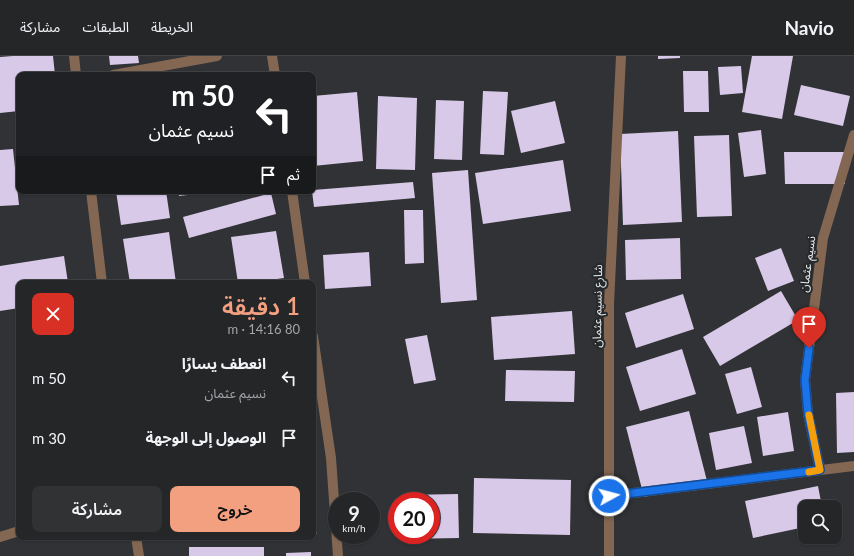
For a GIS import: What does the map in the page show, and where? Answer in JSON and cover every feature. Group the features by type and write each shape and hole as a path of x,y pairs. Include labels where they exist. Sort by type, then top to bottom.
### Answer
{"street":[{"path":"74,56 76,72"},
{"path":"130,72 218,56"},
{"path":"272,56 275,72"},
{"name":"شارع نسيم عثمان","path":"609,556 609,304 621,56"},
{"name":"نسيم عثمان","path":"820,470 808,414 805,380 823,238 854,135"},
{"path":"91,194 102,280"},
{"path":"292,194 305,280"},
{"path":"316,356 331,458 338,556"},
{"path":"609,496 854,466"},
{"path":"0,537 16,532"},
{"path":"136,540 139,556"}],"building":[{"path":"53,56 55,72 16,72 16,111 0,113 0,57"},
{"path":"109,56 138,56 139,63 110,65"},
{"path":"658,56 680,56 680,58 658,59"},
{"path":"752,56 793,56 782,119 742,112"},
{"path":"741,66 743,93 720,95 718,67"},
{"path":"683,71 708,71 709,112 684,112"},
{"path":"801,85 850,96 843,126 794,115"},
{"path":"483,91 508,92 504,155 480,154"},
{"path":"357,92 363,161 316,166 316,96"},
{"path":"378,96 417,98 415,170 376,169"},
{"path":"436,100 464,101 462,160 434,159"},
{"path":"555,101 565,143 521,153 511,111"},
{"path":"761,130 766,174 744,177 738,133"},
{"path":"678,131 682,222 623,225 620,134"},
{"path":"729,135 732,216 697,217 694,136"},
{"path":"13,149 16,194 18,194 19,205 0,206 0,150"},
{"path":"784,152 844,152 845,184 785,184"},
{"path":"563,160 571,211 483,224 475,173"},
{"path":"468,170 477,300 441,303 432,173"},
{"path":"413,182 415,198 314,207 312,194 316,194 316,190"},
{"path":"116,194 166,194 170,218 121,225"},
{"path":"179,194 196,194 179,196"},
{"path":"267,194 271,194 276,214 189,238 183,217"},
{"path":"404,210 423,210 424,263 405,264"},
{"path":"276,231 284,278 270,280 238,280 231,237"},
{"path":"169,232 176,280 130,280 123,239"},
{"path":"680,238 681,279 626,280 625,240"},
{"path":"781,248 794,281 768,291 755,258"},
{"path":"369,252 371,286 325,289 323,255"},
{"path":"64,256 68,280 16,280 16,308 0,311 0,266"},
{"path":"781,291 798,320 720,366 703,337"},
{"path":"683,294 694,329 636,348 625,313"},
{"path":"572,311 575,354 494,360 491,317"},
{"path":"427,335 436,380 414,384 405,339"},
{"path":"682,349 696,394 640,411 626,367"},
{"path":"751,367 762,407 737,414 725,374"},
{"path":"506,370 575,371 574,402 505,401"},
{"path":"854,392 854,452 837,453 836,393"},
{"path":"689,411 707,481 644,497 626,427"},
{"path":"788,412 794,451 763,456 757,417"},
{"path":"744,426 752,463 716,470 709,433"},
{"path":"474,478 571,480 570,535 473,533"},
{"path":"818,486 821,500 798,500 798,528 753,538 745,501"},
{"path":"440,494 458,494 459,538 440,538"},
{"path":"189,547 264,547 264,556 189,556"},
{"path":"311,552 311,556 286,556 286,553"}],"slow traffic":[{"path":"809,415 820,470 809,472"}],"route":[{"path":"609,496 820,470 808,414 805,380 809,348"}]}
